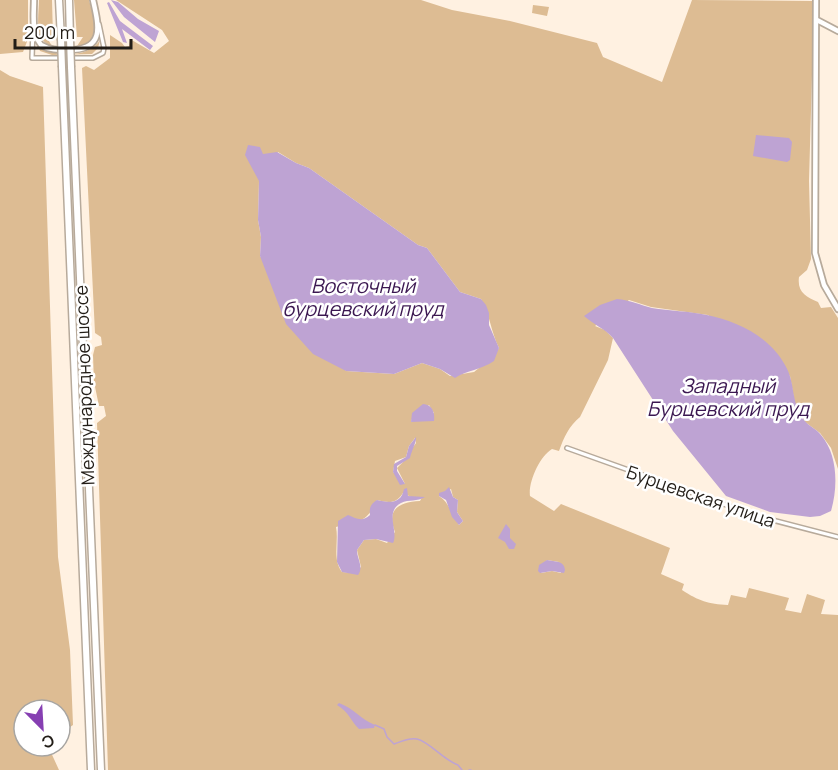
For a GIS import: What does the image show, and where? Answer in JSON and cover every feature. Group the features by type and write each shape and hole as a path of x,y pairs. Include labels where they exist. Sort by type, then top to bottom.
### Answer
{"highway":[{"name":"Международное шоссе","path":"59,0 92,770"},
{"name":"Международное шоссе","path":"69,0 101,770"}],"street":[{"path":"34,0 32,58 50,59 99,56 104,48 93,0"},
{"path":"816,0 815,253 824,285 838,309"},
{"path":"817,20 838,31"},
{"path":"33,23 40,45 52,50 77,50 94,42 99,23"},
{"name":"Бурцевская улица","path":"567,448 757,516 838,537"}],"shaded area":[{"path":"0,0 28,0 28,39 23,52 0,54"},
{"path":"39,0 52,0 53,37 47,38 52,46 42,39 38,27"},
{"path":"74,0 89,0 95,23 94,38 88,44 77,46 83,37 77,37"},
{"path":"116,0 421,0 452,10 510,21 597,43 603,57 662,82 692,0 812,1 814,4 809,181 811,259 807,270 799,277 799,287 803,293 818,302 821,308 831,307 838,318 838,469 831,448 820,433 805,422 795,405 790,376 708,315 651,307 629,300 595,326 605,330 613,338 608,360 580,417 567,432 559,451 552,449 539,463 531,484 530,496 554,511 561,504 670,548 661,574 684,584 682,590 704,601 728,605 731,595 746,598 749,588 789,598 785,610 801,613 807,594 825,600 821,614 838,615 838,770 108,770 97,423 106,416 104,406 99,406 94,382 93,355 95,347 102,345 101,337 95,333 82,68 86,66 94,70 110,58 110,35 125,47 129,46 130,39 154,53 169,41 162,30","holes":["278,152 309,168 418,245 427,248 460,292 481,299 499,348 495,355 474,372 450,376 440,369 422,363 394,374 346,371 260,256 259,181","429,405 434,413 411,422 412,419","415,438 416,443 410,455 397,468 405,484 393,472 395,461 406,457 409,446","451,489 453,497 458,500 457,512 463,521 459,525 448,505 439,496","403,493 413,498 422,497 420,501 406,503 396,508 392,518 395,532 387,543 376,539 364,540 357,550 361,567 354,573 342,572 336,556 336,527 357,522 366,517 377,500 389,502 398,499","547,560 559,562 561,573 552,571 541,573"]},
{"path":"533,5 549,7 547,16 532,13"},
{"path":"100,40 98,48 92,54 52,55 40,51 37,44 51,52 70,54 87,51"},
{"path":"0,70 10,76 43,87 58,557 70,650 72,698 12,698 12,758 54,758 59,770 0,770"}],"water":[{"path":"111,0 118,2 138,19 159,31 155,42 124,17"},
{"path":"109,2 120,21 153,46 150,50 122,29 127,43 123,42 107,3"},
{"path":"756,135 789,138 792,142 790,160 787,162 753,156"},
{"name":"Восточный бурцевский пруд","path":"248,145 260,147 263,154 277,152 309,168 418,245 427,248 460,292 481,299 486,305 489,325 499,348 494,361 455,378 440,369 422,363 394,374 346,371 313,354 286,324 260,256 259,181 245,155"},
{"name":"Западный Бурцевский пруд","path":"617,299 652,308 693,313 730,321 762,338 771,346 785,365 800,413 806,422 821,435 831,452 835,472 835,492 831,511 810,517 770,512 726,496 673,431 613,338 584,316 600,305"},
{"path":"423,404 433,410 434,421 411,422 412,413"},
{"path":"416,437 410,458 397,466 397,471 405,484 400,485 393,472 394,464 406,457 409,446"},
{"path":"449,487 453,497 458,500 457,512 463,521 459,525 452,517 446,500 439,496 439,493"},
{"path":"407,488 408,496 425,497 401,503 393,511 393,543 376,539 364,540 357,550 360,566 358,575 342,572 337,562 338,521 348,515 364,519 370,515 370,508 375,501 398,500"},
{"path":"506,524 510,529 510,538 516,544 514,549 509,549 505,542 498,538"},
{"path":"547,560 561,563 565,570 564,573 552,571 540,573 539,565"},
{"path":"339,703 375,725 374,728 359,729 347,713 337,705"}],"waterway":[{"path":"375,725 384,729 387,737 394,744 417,739 432,747 462,770"}]}
